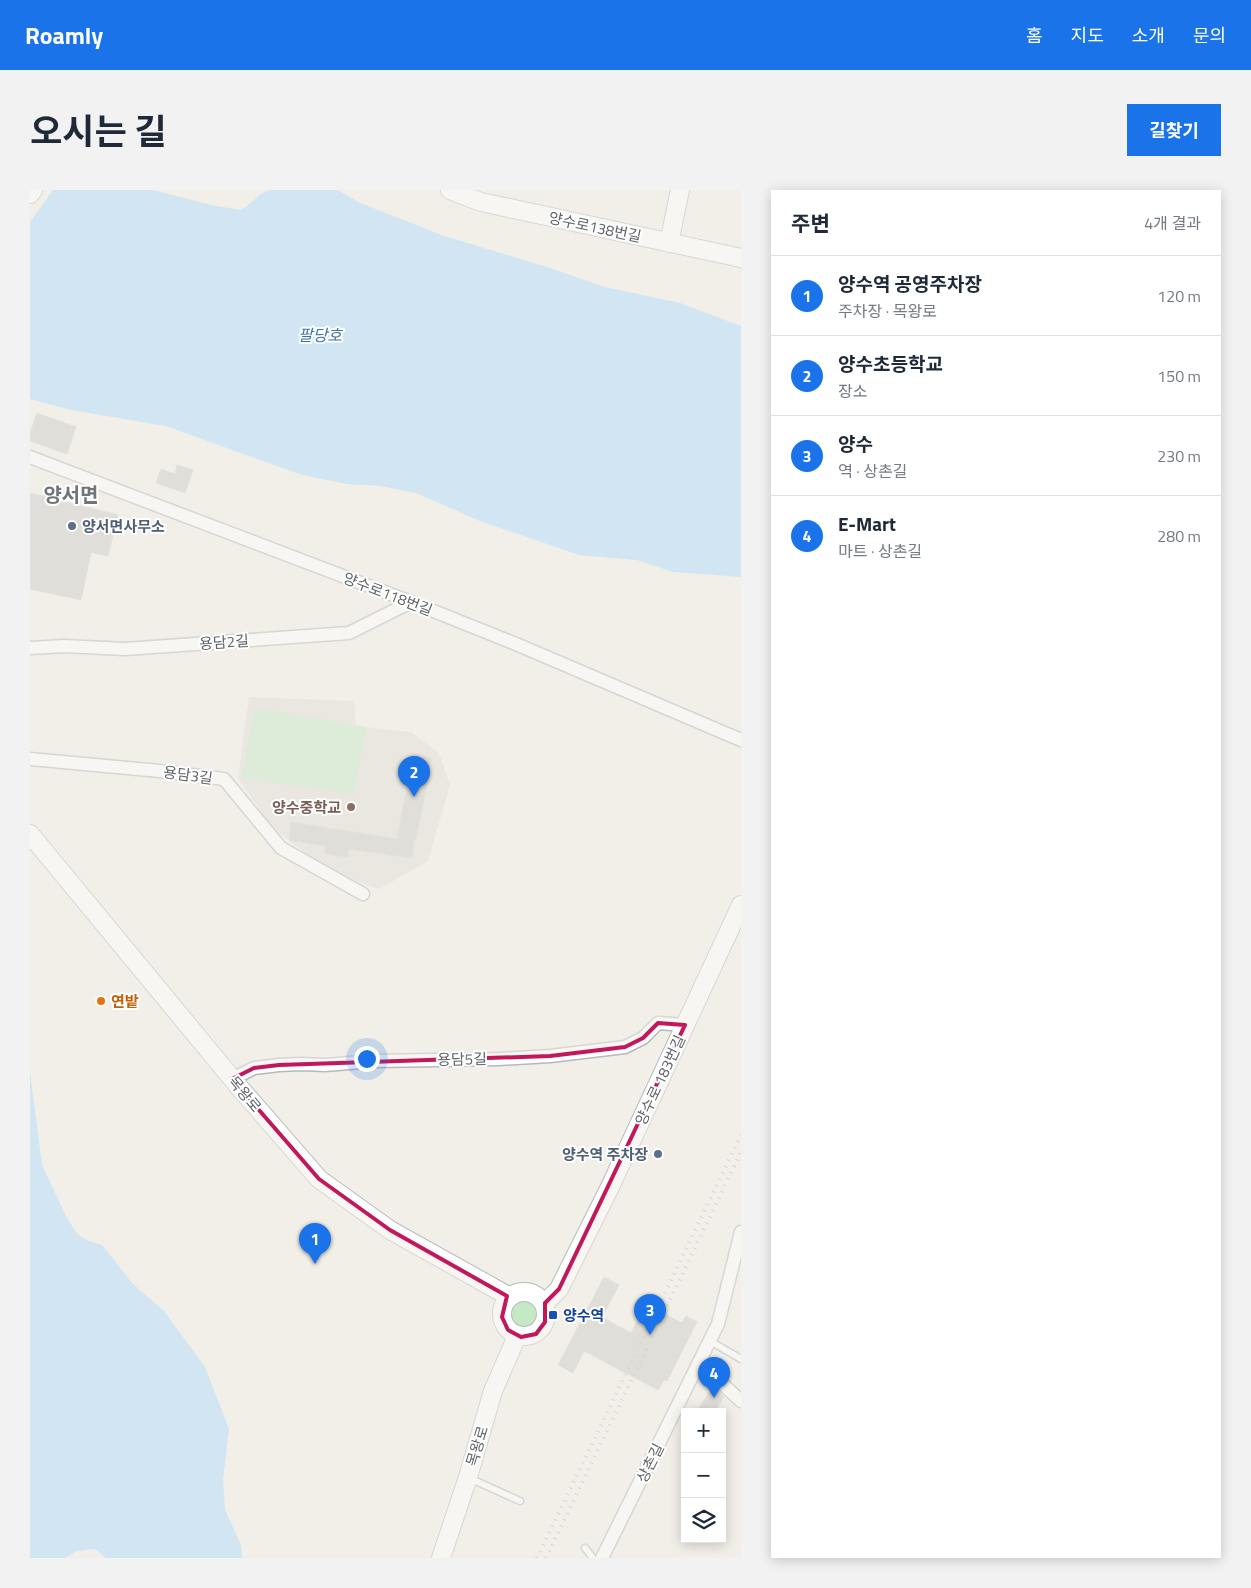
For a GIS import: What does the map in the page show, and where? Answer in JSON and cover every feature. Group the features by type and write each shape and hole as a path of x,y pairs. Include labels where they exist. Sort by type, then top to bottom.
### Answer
{"street":[{"path":"30,194 33,190"},
{"name":"양수로138번길","path":"450,190 481,202 741,258"},
{"path":"670,243 680,190"},
{"name":"양수로118번길","path":"30,457 410,602 525,648 741,740"},
{"name":"용담2길","path":"30,648 64,646 125,649 349,633 410,602"},
{"name":"용담3길","path":"30,759 224,779 281,848 363,894"},
{"name":"목왕로","path":"30,834 232,1079 319,1179 390,1230 510,1297"},
{"name":"양수로 183번길","path":"544,1304 559,1289 614,1179 741,905"},
{"name":"용담5길","path":"232,1079 254,1068 279,1064 325,1065 374,1061 499,1059 560,1055 625,1047 643,1038 658,1023 686,1024"},
{"name":"상촌길","path":"602,1558 710,1342 721,1316 738,1260 741,1232"},
{"path":"516,1293 530,1293 537,1296 544,1304 546,1315 542,1329 529,1336 517,1336 508,1330 504,1324 502,1309 510,1297 516,1293"},
{"name":"목왕로","path":"441,1558 468,1477 493,1391 517,1336"},
{"path":"697,1368 718,1380 741,1401"}],"lane":[{"path":"710,1342 741,1359"},
{"path":"468,1477 520,1501"},
{"path":"585,1548 594,1558"}],"highlighted area":[{"path":"658,1023 685,1025 559,1289 545,1303 545,1322 536,1334 521,1337 508,1330 502,1317 507,1296 390,1230 319,1179 232,1079 254,1068 279,1065 550,1056 625,1047 643,1038"}],"shaded area":[{"name":"양수중학교","path":"249,697 354,701 356,726 411,732 439,753 450,785 428,861 379,889 331,872 274,829 238,778"}],"green space":[{"path":"254,708 366,727 354,795 242,778"},
{"path":"524,1300 534,1304 538,1314 534,1324 524,1328 514,1324 510,1314 514,1304"}],"water":[{"name":"팔당호","path":"30,190 153,190 211,205 240,210 261,194 270,190 338,190 358,202 444,236 547,267 605,287 680,303 741,326 741,577 673,572 637,560 579,555 480,521 416,493 380,486 348,484 302,475 166,426 71,410 30,399"},
{"path":"30,1072 42,1165 67,1218 77,1234 89,1241 102,1245 133,1284 164,1311 205,1367 229,1429 223,1480 225,1510 241,1545 242,1558 106,1558 95,1549 76,1551 65,1558 30,1558"}],"pier":[{"path":"30,190 53,190 30,222"}],"building":[{"path":"37,413 76,427 67,454 30,441 30,433"},
{"path":"177,465 193,470 185,493 156,483 161,469 175,474"},
{"path":"30,493 118,515 108,556 91,552 81,600 30,589"},
{"path":"413,754 432,758 416,840 414,840 412,858 349,849 348,857 325,854 326,846 289,840 291,822 397,839"},
{"path":"604,1277 619,1285 602,1317 631,1333 646,1304 682,1323 686,1316 697,1322 667,1381 664,1380 658,1390 584,1351 573,1373 558,1365"},
{"path":"713,1387 724,1397 717,1408 699,1408"}],"railway":[{"path":"537,1558 741,1135"},
{"path":"546,1558 741,1152"}],"place":[{"name":"양서면사무소","path":"72,526"},
{"name":"양수초등학교","path":"414,797"},
{"name":"양수중학교","path":"351,807"},
{"name":"연밭","path":"101,1001"},
{"name":"양수역 주차장","path":"658,1154"},
{"name":"양수역 공영주차장","path":"315,1264"},
{"name":"양수역","path":"553,1315"},
{"name":"양수","path":"650,1335"},
{"name":"E-Mart","path":"714,1398"}],"district":[{"name":"양서면","path":"71,494"}]}
